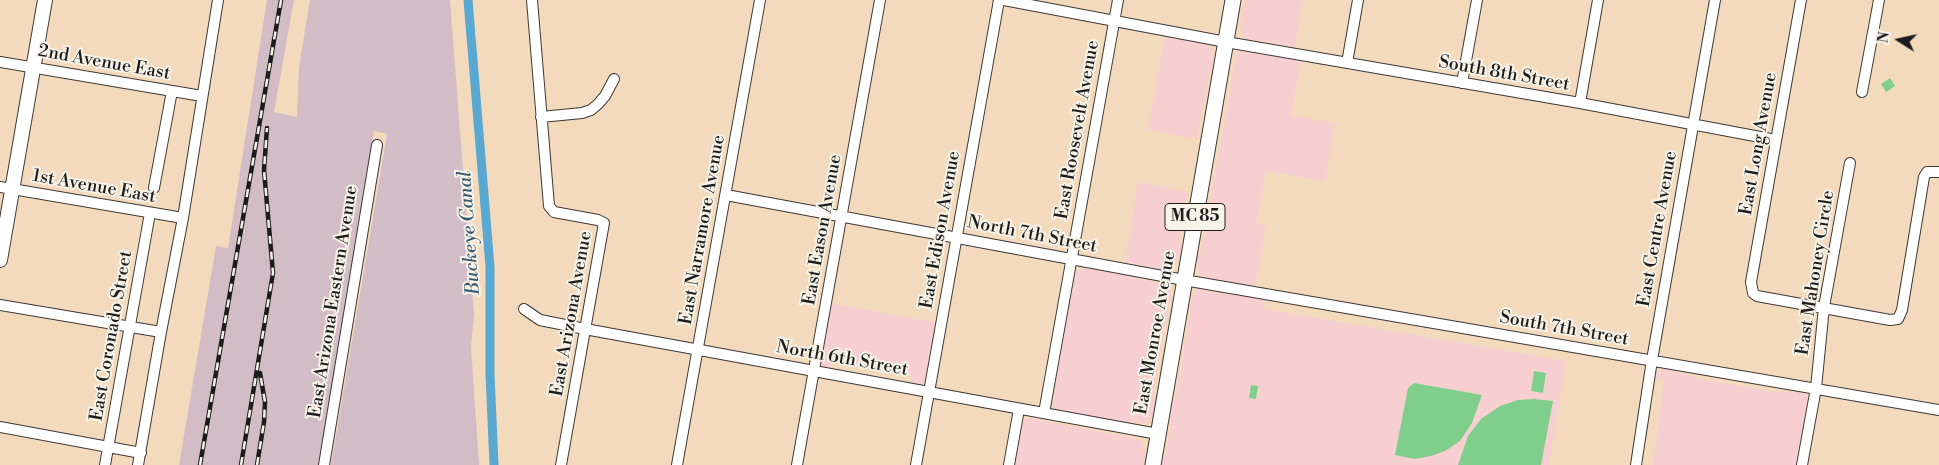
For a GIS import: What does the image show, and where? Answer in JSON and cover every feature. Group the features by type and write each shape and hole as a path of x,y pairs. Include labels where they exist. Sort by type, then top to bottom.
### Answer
{"main road":[{"path":"0,260 7,188 34,68 45,0"},
{"name":"East Monroe Avenue","path":"1153,465 1233,0"}],"street":[{"path":"138,465 183,218 218,0"},
{"name":"East Arizona Avenue","path":"532,0 541,117 551,210 604,223 561,465"},
{"name":"East Narramore Avenue","path":"677,465 760,0"},
{"name":"East Eason Avenue","path":"797,465 880,0"},
{"name":"East Edison Avenue","path":"916,465 999,0"},
{"name":"South 8th Street","path":"1004,0 1226,42 1580,103 1776,140"},
{"name":"East Roosevelt Avenue","path":"1044,413 1118,0"},
{"path":"1347,63 1358,0"},
{"path":"1462,83 1477,0"},
{"path":"1580,103 1598,0"},
{"name":"East Centre Avenue","path":"1636,465 1652,360 1715,0"},
{"name":"East Long Avenue","path":"1801,0 1751,282 1753,293 1757,296 1824,307"},
{"path":"1862,92 1879,0"},
{"name":"2nd Avenue East","path":"0,62 202,96"},
{"path":"541,117 582,113 591,110 605,96 614,79"},
{"path":"154,188 172,92"},
{"name":"East Arizona Eastern Avenue","path":"324,465 377,145"},
{"name":"East Mahoney Circle","path":"1802,465 1816,388 1824,307 1850,163"},
{"path":"1824,307 1890,320 1898,319 1902,310 1924,177 1927,172 1939,172"},
{"name":"1st Avenue East","path":"7,188 183,218"},
{"name":"North 7th Street","path":"726,195 1184,280"},
{"name":"East Coronado Street","path":"105,465 150,213"},
{"name":"South 7th Street","path":"1184,280 1939,410"},
{"path":"0,305 161,332"},
{"name":"North 6th Street","path":"524,309 540,320 1158,434"},
{"path":"1009,465 1019,408"},
{"path":"0,428 140,453"}],"shaded area":[{"path":"267,0 294,0 274,112 297,117 299,67 310,0 450,0 474,314 471,347 479,465 331,465 387,134 374,131 319,465 179,465 216,246 228,248"},
{"path":"1245,0 1303,0 1295,47 1243,38 1240,30"},
{"path":"1165,35 1209,45 1213,50 1214,60 1209,76 1197,139 1148,130"},
{"path":"1239,51 1301,61 1291,115 1335,123 1325,181 1266,171 1256,224 1266,226 1255,287 1223,282 1202,276 1199,274 1196,262 1196,257 1201,252 1236,55"},
{"path":"1138,182 1188,192 1179,241 1181,246 1180,256 1171,270 1167,271 1125,262"},
{"path":"1082,267 1116,272 1170,287 1172,301 1168,308 1153,396 1155,402 1153,413 1146,424 1099,419 1058,411 1053,408 1052,404 1075,272"},
{"path":"1196,289 1265,300 1264,309 1566,361 1549,465 1161,465 1166,455 1172,403 1175,399 1190,311 1189,303"},
{"path":"831,303 936,323 925,382 918,385 910,383 911,375 832,361 831,369 826,369 822,366 821,362"},
{"path":"1663,369 1701,379 1770,391 1802,392 1808,400 1796,465 1653,465 1664,380 1656,378 1657,372"},
{"path":"1029,418 1138,439 1142,442 1146,453 1144,465 1014,465 1023,423 1024,420"}],"green space":[{"path":"1890,78 1895,86 1886,92 1881,84"},
{"path":"1534,371 1546,373 1543,393 1531,391"},
{"path":"1414,383 1482,395 1472,423 1460,441 1445,451 1414,459 1395,455 1408,388"},
{"path":"1251,385 1258,386 1256,399 1249,398"},
{"path":"1518,400 1553,401 1541,465 1458,465 1468,436 1481,419 1500,406"}],"waterway":[{"name":"Buckeye Canal","path":"468,0 490,267 490,374 494,465"}],"railway":[{"path":"200,465 281,0"},
{"path":"241,465 273,273 264,170 267,128"},
{"path":"257,465 264,422 265,402 260,373"}]}
